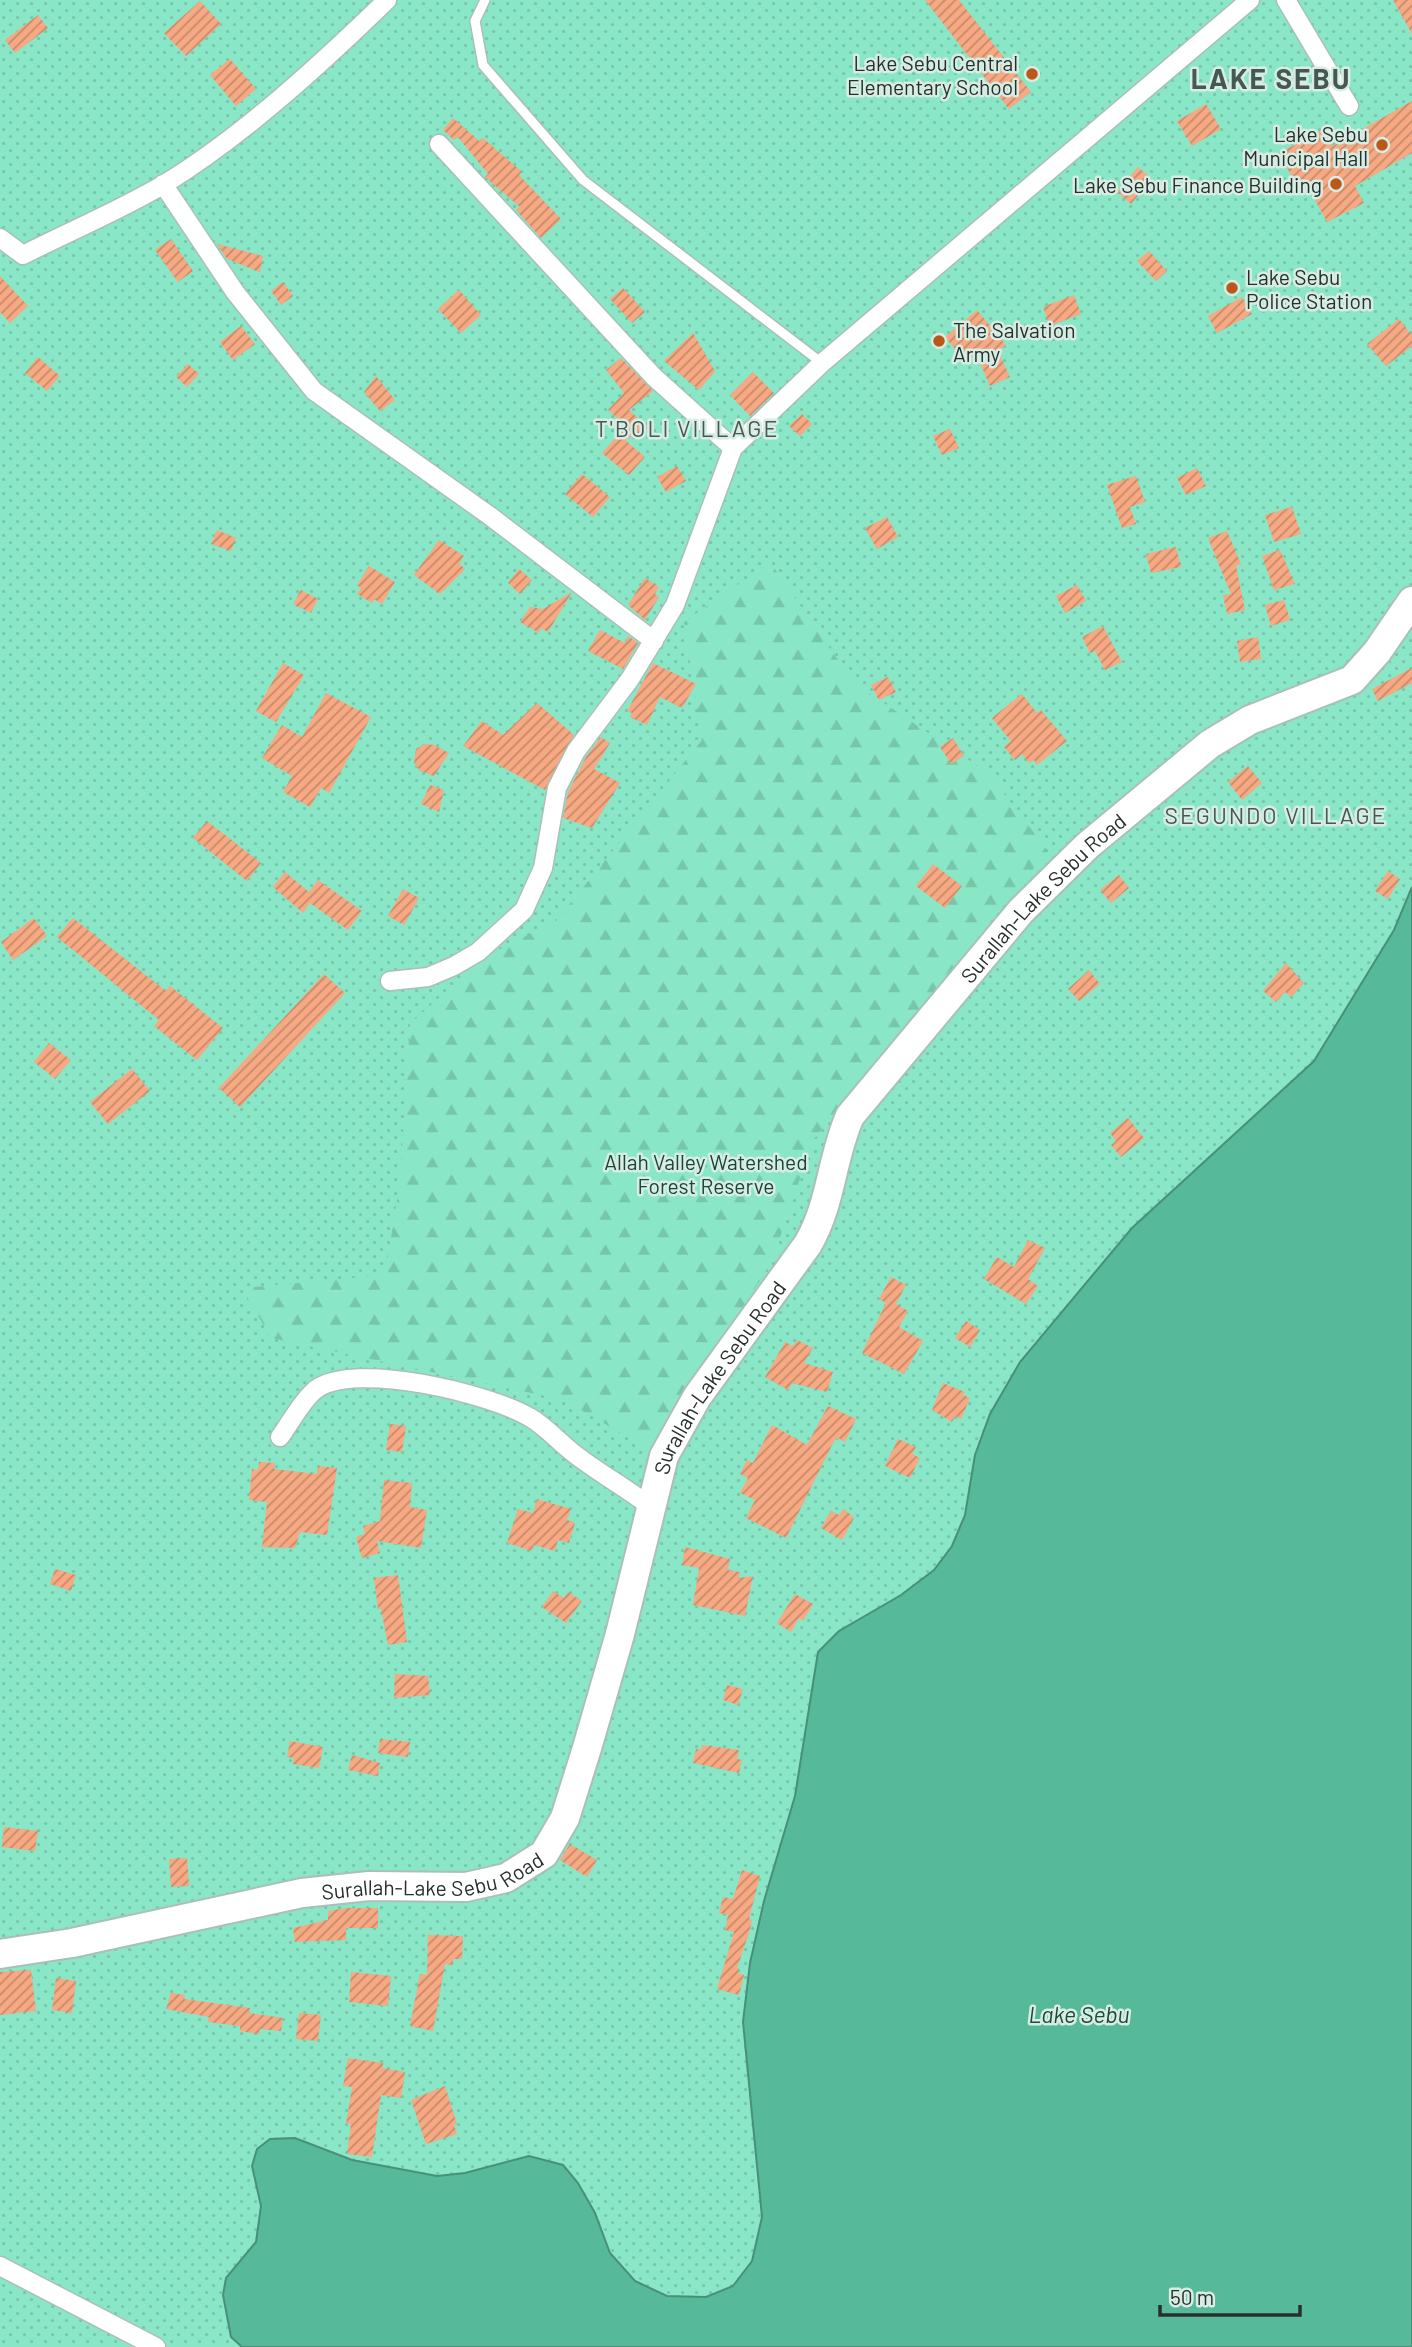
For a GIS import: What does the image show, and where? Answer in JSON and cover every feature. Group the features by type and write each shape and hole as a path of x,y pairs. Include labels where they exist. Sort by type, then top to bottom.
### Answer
{"main road":[{"name":"Surallah-Lake Sebu Road","path":"0,1954 72,1943 302,1892 369,1886 466,1887 506,1878 544,1854 565,1818 587,1748 620,1634 664,1457 697,1397 808,1244 822,1219 839,1141 850,1116 1021,911 1087,846 1210,744 1250,720 1352,680 1377,652 1412,601"}],"street":[{"path":"0,238 23,255 163,184 195,164 327,58 387,0"},
{"path":"390,981 428,977 454,966 478,953 524,911 542,868 557,788 576,751 654,641 675,604 733,448 822,363 1250,0"},
{"path":"1286,0 1349,106"},
{"path":"439,144 654,377 733,448"},
{"path":"163,184 235,292 314,391 490,516 654,641"},
{"path":"280,1437 316,1390 336,1380 388,1380 443,1390 487,1400 533,1419 573,1452 651,1507"},
{"path":"0,2266 156,2347"}],"lane":[{"path":"485,0 475,21 483,65 583,180 822,363"}],"green space":[{"name":"Allah Valley Watershed Forest Reserve","path":"0,0 1412,0 1412,2347 0,2347"},
{"path":"770,562 854,683 988,773 1048,851 813,1140 772,1261 652,1452 565,1400 271,1338 242,1288 385,1275 400,1182 410,1024 484,957 556,921 702,740 684,622"}],"water":[{"name":"Lake Sebu","path":"1412,887 1412,2347 242,2347 231,2337 223,2295 226,2278 256,2242 261,2206 252,2166 257,2149 270,2139 295,2138 352,2160 437,2176 465,2173 529,2156 563,2165 578,2183 595,2213 610,2253 635,2281 667,2296 706,2297 733,2286 752,2261 762,2217 743,2022 750,1963 764,1901 795,1796 818,1652 839,1631 901,1595 934,1570 952,1546 965,1515 975,1455 990,1414 1020,1362 1132,1228 1314,1061 1394,930"}],"building":[{"path":"925,0 959,0 1031,92 1009,109"},
{"path":"1393,0 1412,0 1412,34"},
{"path":"200,1 221,24 186,56 164,33"},
{"path":"38,15 48,28 15,53 5,40"},
{"path":"230,59 256,89 236,106 210,75"},
{"path":"1412,101 1412,153 1355,186 1364,203 1327,222 1308,187 1300,192 1279,153 1324,129 1333,146"},
{"path":"1206,104 1221,129 1192,146 1177,121"},
{"path":"453,118 479,141 483,138 522,172 519,175 561,219 541,238 516,210 520,207 485,177 488,174 458,137 454,140 443,130"},
{"path":"1138,167 1152,179 1131,204 1117,192"},
{"path":"171,239 193,271 178,282 155,250"},
{"path":"217,244 263,256 260,272 227,259"},
{"path":"1149,251 1167,271 1156,281 1137,261"},
{"path":"0,276 28,306 10,323 0,312"},
{"path":"283,282 293,296 281,305 271,291"},
{"path":"623,288 645,312 632,323 610,299"},
{"path":"459,290 481,315 461,333 438,309"},
{"path":"1074,295 1081,314 1050,326 1043,307"},
{"path":"1242,297 1252,314 1217,333 1208,316"},
{"path":"977,310 1006,345 998,351 1010,377 990,386 976,354 966,362 945,337"},
{"path":"1399,319 1412,335 1412,346 1386,366 1367,344"},
{"path":"241,326 255,344 233,360 220,342"},
{"path":"693,333 715,371 699,390 664,361"},
{"path":"38,357 60,376 47,391 25,373"},
{"path":"621,358 653,391 629,410 649,428 625,440 645,457 629,475 602,453 626,426 608,410 624,393 606,370"},
{"path":"188,364 199,374 187,387 176,377"},
{"path":"753,372 774,393 750,416 730,395"},
{"path":"376,376 395,400 380,411 364,392"},
{"path":"802,414 812,424 800,436 789,426"},
{"path":"950,429 959,448 942,455 933,436"},
{"path":"677,466 686,481 666,492 657,477"},
{"path":"1197,468 1206,486 1186,495 1177,478"},
{"path":"582,474 610,497 593,517 565,494"},
{"path":"1136,476 1145,502 1130,507 1136,524 1122,528 1107,485"},
{"path":"1292,507 1301,534 1274,542 1265,515"},
{"path":"887,517 898,537 877,549 865,528"},
{"path":"217,530 236,538 231,551 211,544"},
{"path":"1227,531 1241,564 1236,566 1245,610 1227,614 1223,595 1231,594 1208,538"},
{"path":"439,540 464,556 459,564 465,569 440,594 414,575"},
{"path":"1176,547 1181,567 1151,573 1146,554"},
{"path":"1280,550 1295,584 1274,590 1262,556"},
{"path":"369,566 395,582 382,604 374,599 372,603 357,594 361,588 357,585"},
{"path":"519,569 532,580 520,594 508,583"},
{"path":"645,578 659,587 655,594 659,597 645,620 628,605"},
{"path":"1077,585 1086,601 1065,613 1056,596"},
{"path":"301,590 318,599 311,613 293,604"},
{"path":"572,592 548,632 541,628 539,633 520,622 530,607 543,609"},
{"path":"1284,600 1290,620 1271,626 1265,605"},
{"path":"1103,626 1122,662 1105,670 1095,651 1090,653 1082,637"},
{"path":"600,630 625,643 628,636 638,643 623,669 588,651"},
{"path":"1258,637 1261,659 1240,662 1237,641"},
{"path":"283,663 304,675 276,722 256,711"},
{"path":"653,663 696,684 682,708 660,697 647,725 630,717 632,713 627,711"},
{"path":"1412,668 1412,683 1378,701 1372,689"},
{"path":"888,677 896,692 879,700 871,685"},
{"path":"326,693 371,717 329,793 321,788 310,807 283,792 292,776 262,758 282,725 302,737"},
{"path":"1022,694 1037,713 1041,710 1067,741 1037,765 1034,760 1029,763 1022,754 1015,760 1004,747 1011,741 992,718"},
{"path":"537,703 574,735 545,790 463,746 482,721 503,735"},
{"path":"601,737 610,743 594,769 620,783 592,828 563,818 568,792 586,757"},
{"path":"953,738 964,756 951,764 940,747"},
{"path":"424,744 434,745 449,753 434,776 420,771 414,763 416,749"},
{"path":"1248,766 1262,783 1242,800 1228,782"},
{"path":"430,785 444,790 439,812 421,804"},
{"path":"207,821 261,863 247,881 193,838"},
{"path":"933,864 962,886 945,908 916,886"},
{"path":"1388,871 1400,879 1388,899 1375,891"},
{"path":"285,872 309,892 318,880 362,911 348,930 310,903 303,913 273,887"},
{"path":"1119,875 1129,888 1111,903 1100,890"},
{"path":"403,889 419,898 404,925 388,916"},
{"path":"34,918 47,936 13,960 1,942"},
{"path":"73,918 166,991 170,986 223,1028 197,1060 154,1026 159,1020 57,937"},
{"path":"1286,963 1304,983 1291,997 1285,992 1276,1002 1263,991"},
{"path":"1089,970 1100,984 1079,1001 1068,989"},
{"path":"324,974 345,993 240,1107 219,1088"},
{"path":"49,1043 71,1060 55,1079 34,1062"},
{"path":"132,1069 150,1091 108,1124 90,1102"},
{"path":"1128,1118 1144,1138 1121,1157 1111,1145 1116,1141 1110,1133"},
{"path":"1028,1240 1045,1248 1028,1279 1038,1286 1026,1304 984,1279 997,1257 1014,1267"},
{"path":"891,1277 906,1285 896,1304 908,1311 899,1327 923,1341 904,1374 862,1353 886,1303 879,1299"},
{"path":"966,1321 980,1330 970,1347 955,1338"},
{"path":"797,1340 813,1348 804,1363 833,1372 827,1392 792,1383 788,1390 765,1377 785,1342 793,1346"},
{"path":"943,1383 965,1392 963,1395 970,1398 961,1419 955,1416 952,1422 932,1410"},
{"path":"828,1406 856,1419 845,1442 838,1438 834,1441 786,1538 746,1518 755,1500 740,1493 748,1478 740,1474 747,1460 753,1463 772,1425 807,1445"},
{"path":"390,1424 406,1426 402,1452 386,1450"},
{"path":"898,1439 916,1447 912,1454 920,1458 910,1478 885,1466"},
{"path":"259,1462 275,1463 274,1469 317,1474 318,1466 337,1468 327,1535 300,1532 295,1548 262,1547 267,1502 249,1500 252,1469 258,1470"},
{"path":"384,1480 412,1483 410,1507 427,1510 421,1548 377,1541 380,1553 362,1558 356,1537 365,1534 363,1526 380,1521"},
{"path":"537,1499 571,1509 567,1520 575,1523 569,1543 558,1540 555,1551 534,1545 532,1551 507,1543 518,1509 533,1513"},
{"path":"844,1509 854,1518 842,1540 821,1528 831,1511 839,1515"},
{"path":"685,1547 730,1559 728,1570 740,1572 738,1578 753,1576 745,1616 693,1605 699,1568 682,1565"},
{"path":"55,1569 76,1575 71,1591 50,1584"},
{"path":"398,1575 407,1642 388,1645 381,1609 378,1609 374,1578"},
{"path":"553,1591 564,1598 568,1592 582,1601 566,1623 542,1607"},
{"path":"795,1594 813,1604 803,1621 799,1618 791,1632 777,1623"},
{"path":"395,1674 428,1676 430,1695 394,1698"},
{"path":"727,1685 743,1689 738,1705 723,1700"},
{"path":"380,1739 410,1742 408,1757 378,1753"},
{"path":"290,1741 323,1747 319,1768 293,1764 294,1758 287,1757"},
{"path":"702,1745 739,1750 737,1759 742,1760 739,1773 693,1763 696,1749 701,1750"},
{"path":"352,1755 380,1763 378,1776 348,1770"},
{"path":"4,1827 38,1831 35,1851 2,1847"},
{"path":"570,1844 597,1860 587,1877 560,1860"},
{"path":"187,1858 189,1886 171,1887 169,1859"},
{"path":"742,1870 760,1876 749,1919 752,1920 750,1930 737,1968 738,1973 744,1975 739,1995 717,1989 734,1932 725,1930 728,1915 719,1913 723,1897 733,1899"},
{"path":"378,1908 378,1928 346,1928 346,1940 295,1942 293,1928 328,1920 328,1911"},
{"path":"428,1935 463,1936 462,1959 453,1959 453,1965 445,1964 433,2031 410,2026 420,1974 427,1975"},
{"path":"31,1970 36,2011 0,2015 0,1972"},
{"path":"351,1972 391,1976 388,2006 349,2002"},
{"path":"56,1978 76,1981 72,2013 52,2010"},
{"path":"171,1993 185,1995 184,1999 250,2008 249,2013 283,2018 281,2031 260,2029 259,2034 240,2031 240,2026 208,2022 209,2017 166,2009"},
{"path":"299,2013 321,2015 318,2041 296,2039"},
{"path":"348,2058 383,2063 383,2068 405,2072 401,2098 381,2095 372,2157 347,2154 351,2124 346,2124 352,2087 343,2086"},
{"path":"445,2086 457,2124 454,2125 457,2134 426,2144 411,2100"}],"place":[{"name":"Lake Sebu Central Elementary School","path":"1032,74"},
{"name":"Lake Sebu Municipal Hall","path":"1382,145"},
{"name":"Lake Sebu Finance Building","path":"1336,184"},
{"name":"Lake Sebu Police Station","path":"1232,288"},
{"name":"The Salvation Army","path":"939,341"}],"district":[{"name":"LAKE SEBU","path":"1271,78"},
{"name":"T'BOLI VILLAGE","path":"687,428"},
{"name":"SEGUNDO VILLAGE","path":"1276,815"}]}
